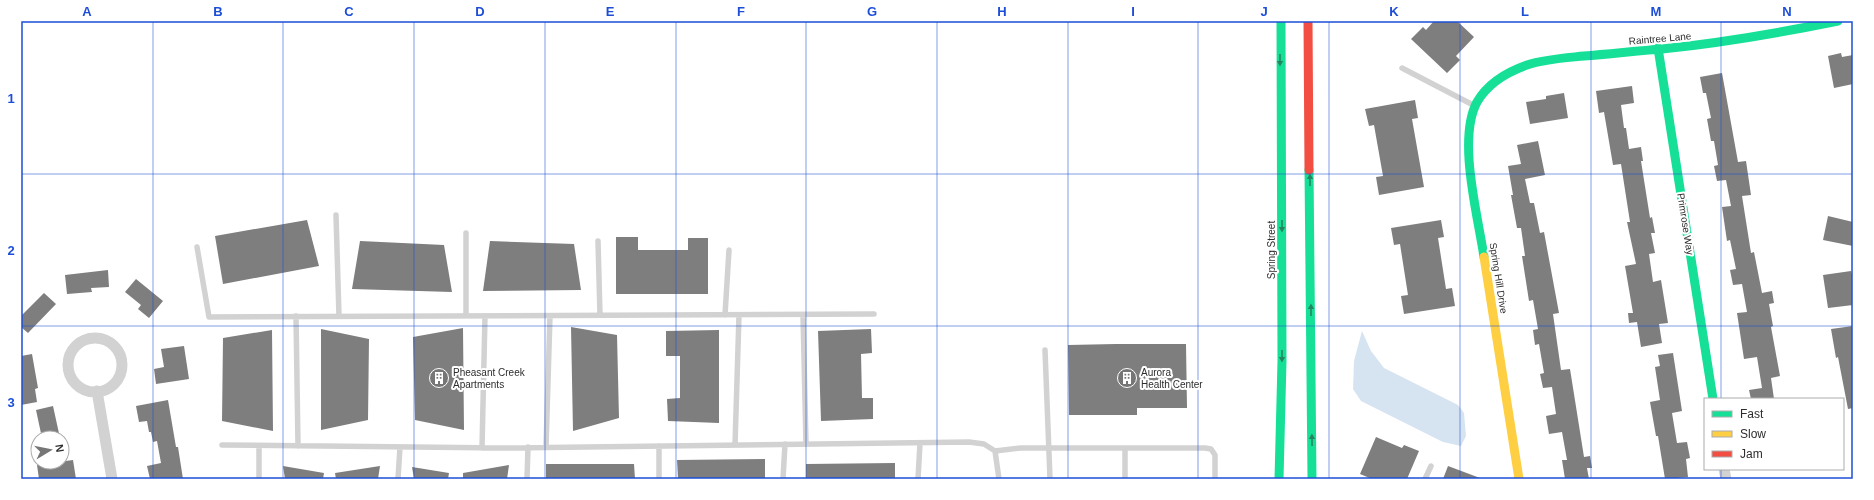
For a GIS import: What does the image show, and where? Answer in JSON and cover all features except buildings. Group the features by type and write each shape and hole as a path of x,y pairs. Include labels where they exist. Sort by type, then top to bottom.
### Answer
{"street":[{"name":"Spring Street","path":"1279,479 1282,361 1281,21"},
{"path":"1308,21 1312,479"},
{"name":"Raintree Lane","path":"1489,86 1504,74 1524,65 1546,60 1711,44 1759,37 1838,21"},
{"name":"Primrose Way","path":"1658,48 1714,398"},
{"name":"Spring Hill Drive","path":"1489,86 1475,106 1468,130 1468,154 1519,479"},
{"path":"96,338 105,340 112,345 118,352 121,360 121,369 118,377 109,387 97,391 88,391 80,387 69,374 68,365 69,356 76,346 88,339 96,338"},
{"path":"97,391 112,479"}],"lane":[{"path":"1402,68 1475,106"},
{"path":"336,215 339,316"},
{"path":"466,233 466,316"},
{"path":"598,241 600,315"},
{"path":"197,247 209,317 874,314"},
{"path":"725,315 729,250"},
{"path":"735,445 739,315"},
{"path":"803,315 806,444"},
{"path":"296,316 298,446"},
{"path":"482,448 485,316"},
{"path":"546,447 550,316"},
{"path":"1045,350 1050,479"},
{"path":"918,479 920,443"},
{"path":"222,445 482,448 920,443 984,444 995,451 1020,448 1211,449 1215,455 1215,479"},
{"path":"783,479 785,444"},
{"path":"259,446 259,479"},
{"path":"659,446 659,479"},
{"path":"398,479 400,447"},
{"path":"527,479 528,447"},
{"path":"1125,448 1125,479"},
{"path":"995,451 998,479"},
{"path":"1425,479 1431,466"}],"water":[{"path":"1362,331 1371,351 1384,368 1458,405 1464,413 1466,436 1461,446 1443,442 1361,401 1353,389 1354,361"}],"traffic: fast":[{"path":"1279,479 1282,361 1281,21"},
{"path":"1484,257 1471,178 1469,136 1471,118 1477,102 1481,95 1499,79 1520,68 1548,60 1706,44 1772,34 1838,21"},
{"path":"1658,48 1713,398"},
{"path":"1309,170 1312,479"}],"traffic: slow":[{"path":"1484,257 1519,479"}],"traffic: jam":[{"path":"1308,21 1309,170"}],"place":[{"name":"Pheasant Creek Apartments","path":"439,378"},
{"name":"Aurora Health Center","path":"1127,378"}]}
